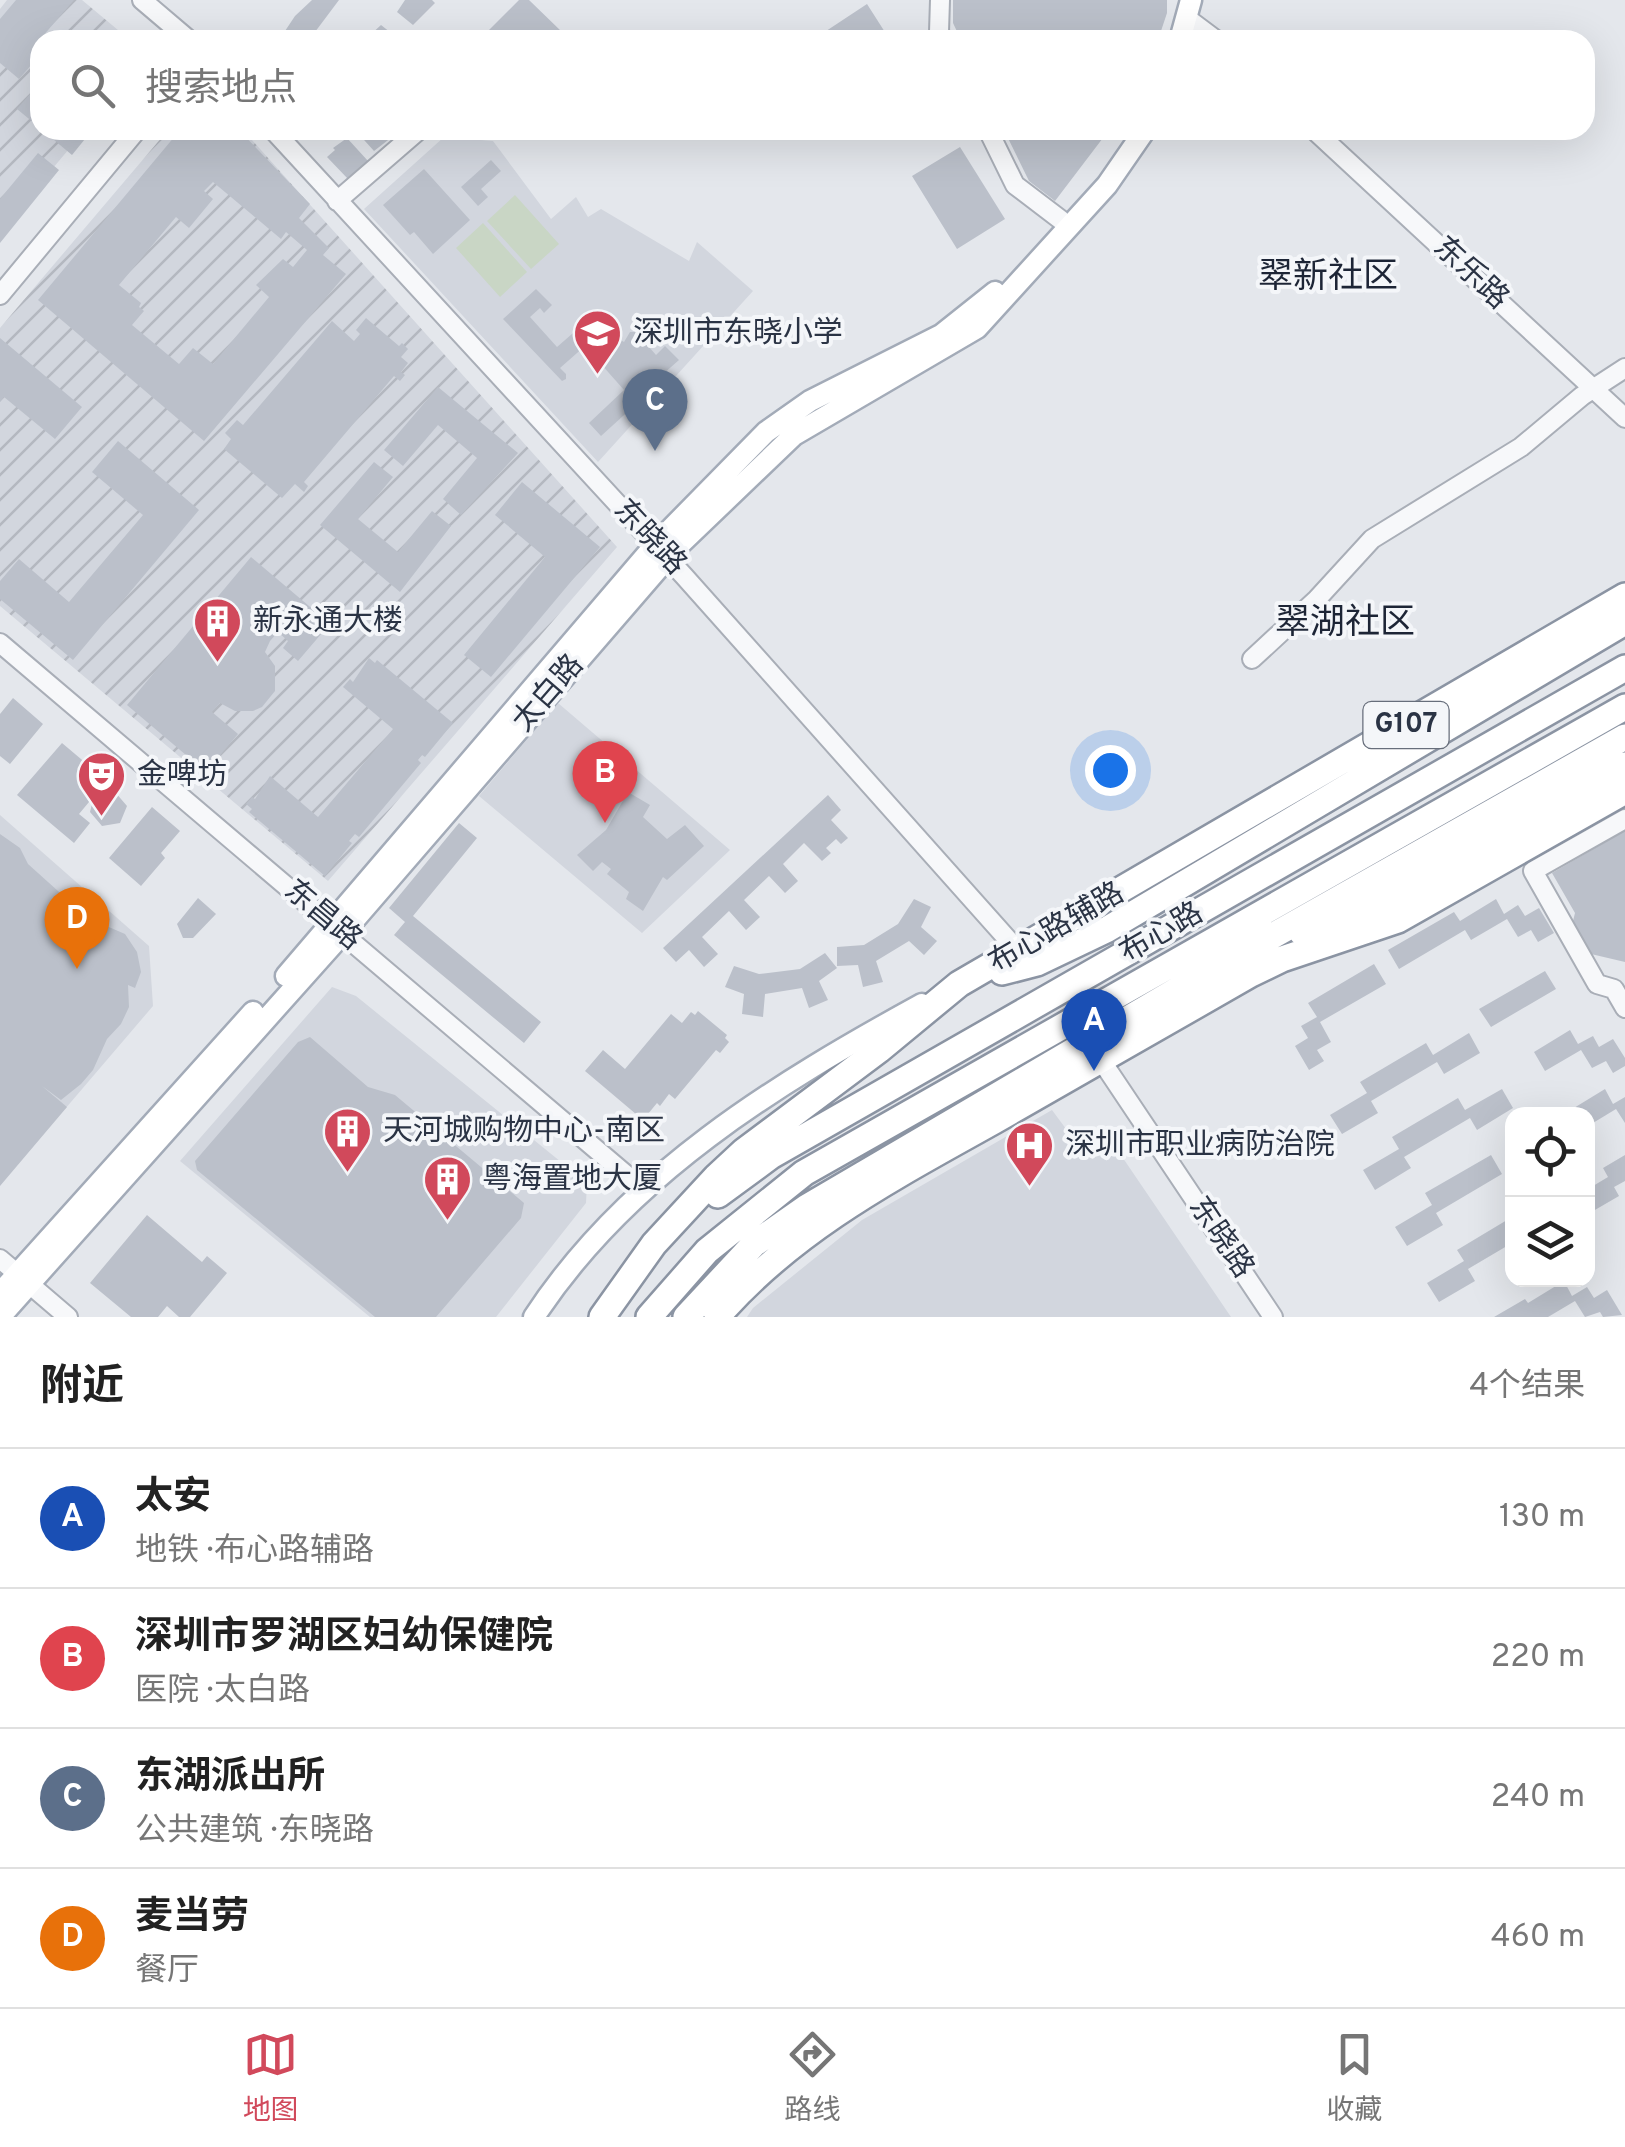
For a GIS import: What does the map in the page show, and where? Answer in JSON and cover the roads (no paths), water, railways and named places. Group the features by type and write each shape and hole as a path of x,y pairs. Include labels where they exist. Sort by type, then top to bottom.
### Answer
{"highway":[{"name":"布心路辅路","path":"959,984 1625,596"},
{"path":"959,984 1037,963 1106,930 1625,622"},
{"name":"布心路","path":"620,1293 686,1223 772,1156 1625,668"},
{"name":"布心路","path":"648,1317 707,1251 804,1173 1625,707"},
{"path":"686,1317 754,1244 807,1207 1228,961 1625,737"},
{"path":"1228,961 1369,910 1625,765"},
{"path":"717,1317 770,1263 834,1214 1282,959 1398,920 1625,791"},
{"name":"布心路","path":"602,1317 676,1218 730,1164 959,984"}],"main road":[{"path":"1198,25 1205,0"},
{"name":"太白路","path":"0,1317 23,1278 337,928 661,551 782,419 821,394 940,335 971,314 1061,220 1123,140"},
{"name":"太白路","path":"661,551 794,434 977,328 1107,185 1138,140"},
{"name":"布心路辅路","path":"534,1317 553,1287 593,1240 644,1190 711,1134 859,1039 959,984"},
{"name":"太白路","path":"0,1293 23,1278"}],"street":[{"path":"142,0 177,30"},
{"path":"940,0 940,30"},
{"path":"0,295 129,140"},
{"name":"东晓路","path":"282,140 661,551 1018,952"},
{"path":"337,201 407,140"},
{"path":"993,140 1015,186 1061,220"},
{"name":"东乐路","path":"1325,140 1625,418"},
{"path":"1252,659 1317,599 1372,539 1520,447 1625,368"},
{"name":"东昌路","path":"0,643 644,1190"},
{"path":"1625,819 1533,870 1597,984 1620,986 1625,1008"},
{"name":"东晓路","path":"1101,1060 1273,1317"},
{"path":"0,1259 68,1317"}],"place":[{"name":"深圳市东晓小学","path":"598,376"},
{"name":"东湖派出所","path":"655,451"},
{"name":"新永通大楼","path":"218,664"},
{"name":"金啤坊","path":"102,818"},
{"name":"深圳市罗湖区妇幼保健院","path":"605,823"},
{"name":"麦当劳","path":"77,969"},
{"name":"太安","path":"1094,1071"},
{"name":"天河城购物中心-南区","path":"348,1174"},
{"name":"深圳市职业病防治院","path":"1030,1188"},
{"name":"粤海置地大厦","path":"447,1222"}],"district":[{"name":"翠新社区","path":"1328,278"},
{"name":"翠湖社区","path":"1345,624"}]}
